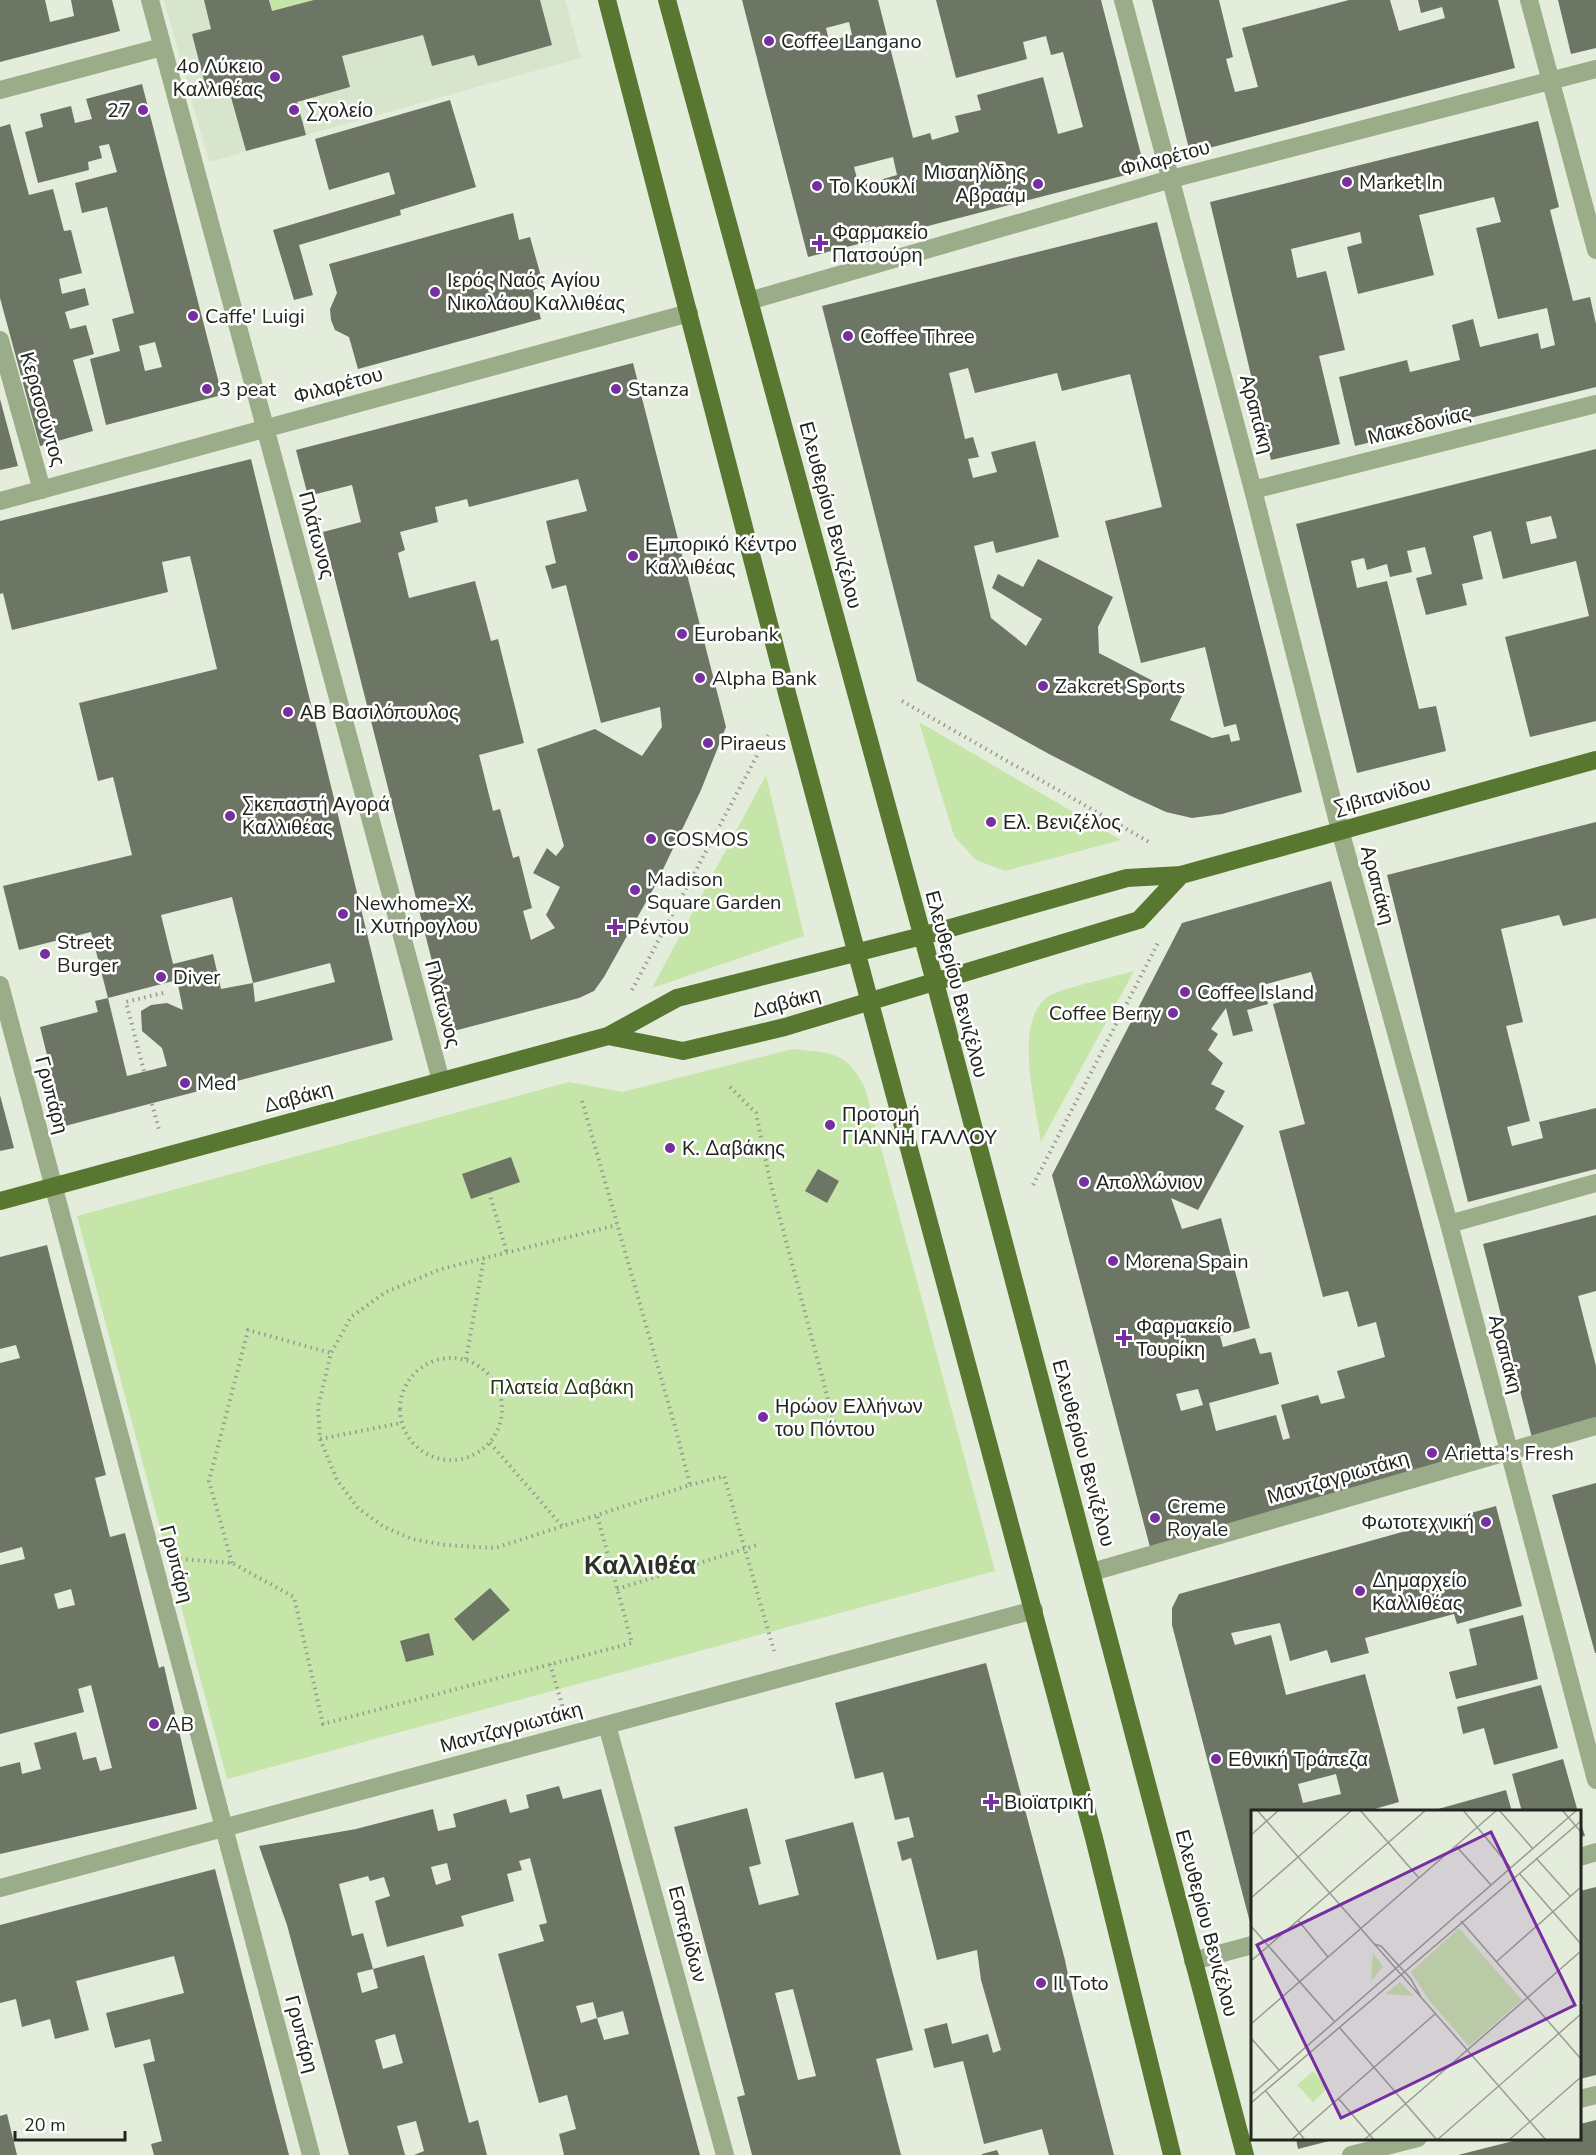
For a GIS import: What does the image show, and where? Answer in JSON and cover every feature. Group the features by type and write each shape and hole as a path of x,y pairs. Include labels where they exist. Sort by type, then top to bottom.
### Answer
{"main road":[{"path":"607,0 788,697 1094,1838 1172,2155"},
{"name":"Ελευθερίου Βενιζέλου","path":"667,0 935,982 1245,2155"},
{"name":"Σιβιτανίδου","path":"857,952 1127,878 1181,875 1596,760"},
{"path":"870,1002 1139,920 1181,875"},
{"name":"Δαβάκη","path":"0,1201 608,1036 677,998 857,952"},
{"name":"Δαβάκη","path":"608,1036 683,1051 785,1027 870,1002"}],"street":[{"name":"Πλάτωνος","path":"150,0 441,1081"},
{"name":"Αραπάκη","path":"1123,0 1253,489 1340,830 1449,1224 1596,1780"},
{"path":"1529,0 1596,250"},
{"path":"0,90 162,47"},
{"name":"Φιλαρέτου","path":"749,301 1171,179 1596,69"},
{"name":"Φιλαρέτου","path":"0,501 689,313"},
{"name":"Κερασούντος","path":"0,340 42,490"},
{"name":"Μακεδονίας","path":"1253,489 1596,404"},
{"name":"Γρυπάρη","path":"0,985 311,2155"},
{"path":"1449,1224 1596,1183"},
{"name":"Μαντζαγριωτάκη","path":"1092,1572 1596,1426"},
{"name":"Μαντζαγριωτάκη","path":"0,1888 1034,1610"},
{"name":"Εσπερίδων","path":"607,1725 725,2155"},
{"path":"1581,1857 1596,1852"},
{"path":"1194,1961 1251,1946"},
{"path":"1581,2099 1596,2095"},
{"path":"1351,2155 1414,2140"}],"path":[{"path":"630,995 788,697"},
{"path":"902,701 1151,843"},
{"path":"1033,1185 1164,932"},
{"path":"144,1071 126,1002 167,992"},
{"path":"730,1087 756,1113 770,1181 836,1429"},
{"path":"582,1101 690,1485"},
{"path":"489,1192 507,1253"},
{"path":"617,1225 441,1269 386,1292 351,1317 331,1353 318,1407 320,1439 337,1480 358,1508 384,1527 411,1539 445,1545 495,1548 724,1476 782,1678"},
{"path":"466,1359 484,1258"},
{"path":"232,1563 209,1481 248,1330 331,1353"},
{"path":"450,1357 466,1359 481,1366 493,1378 500,1394 501,1420 490,1443 476,1454 460,1460 443,1460 426,1454 412,1443 401,1423 400,1396 407,1380 418,1368 433,1360 450,1357"},
{"path":"320,1439 401,1423"},
{"path":"490,1443 562,1526"},
{"path":"152,1557 232,1563 294,1597 323,1724 632,1643 597,1515"},
{"path":"617,1589 760,1544"},
{"path":"550,1664 570,1735"}],"shaded area":[{"name":"Σχολείο","path":"164,0 565,0 581,58 209,162"}],"green space":[{"path":"269,0 314,0 272,11"},
{"path":"919,722 1121,840 1005,871 976,860 954,836"},
{"path":"766,775 804,936 652,988"},
{"path":"1134,971 1041,1142 1029,1064 1031,1024 1038,1008 1049,996 1056,993"},
{"name":"Πλατεία Δαβάκη","path":"793,1049 828,1054 844,1060 865,1088 995,1571 227,1779 77,1216 569,1082 622,1092"}],"building":[{"path":"0,0 45,0 50,22 74,16 71,0 112,0 120,31 0,62"},
{"name":"Σχολείο","path":"204,0 269,0 272,11 314,0 540,0 552,45 478,66 474,55 432,66 423,35 342,56 350,87 297,102 306,135 246,151 229,90 208,96 192,34 211,29"},
{"path":"742,0 878,0 913,138 930,133 932,140 959,132 955,116 981,110 977,95 1043,77 1058,134 1083,127 1063,52 1051,55 1046,36 1023,42 1027,59 956,78 936,0 1101,0 1145,170 808,257","holes":["849,22 852,35 829,41 826,28","893,157 897,175 859,186 854,167"]},
{"path":"1152,0 1219,0 1233,57 1226,59 1235,92 1258,87 1242,28 1349,0 1390,0 1399,31 1445,18 1442,7 1421,13 1418,0 1498,0 1515,68 1190,153"},
{"path":"1558,0 1596,0 1596,48 1571,54"},
{"path":"142,84 222,395 106,425 90,359 120,351 112,319 134,313 107,207 82,213 75,183 117,172 109,144 99,146 102,158 88,162 89,170 38,183 25,132 43,127 40,114 71,106 75,123 92,119 86,99","holes":["155,342 162,367 145,371 139,346"]},
{"path":"450,100 476,187 400,210 401,215 299,245 313,295 294,300 273,230 395,194 389,172 329,190 315,139"},
{"path":"1538,121 1559,207 1550,210 1573,301 1590,297 1596,324 1596,387 1355,446 1339,377 1407,360 1410,372 1460,360 1452,325 1473,319 1480,347 1538,333 1541,349 1555,345 1547,308 1498,319 1476,228 1501,222 1494,197 1419,215 1434,275 1358,294 1347,247 1362,243 1360,232 1291,249 1297,278 1326,271 1345,350 1319,356 1340,444 1271,460 1210,202"},
{"path":"10,124 29,195 53,189 64,231 71,230 82,273 59,279 62,294 85,288 89,305 65,312 70,329 86,325 94,354 73,360 93,431 40,446 0,298 0,127"},
{"name":"Ιερός Ναός Αγίου Νικολάου Καλλιθέας","path":"513,213 519,240 530,237 544,287 533,290 541,319 358,369 349,337 335,330 331,320 330,309 337,293 329,264"},
{"path":"1157,222 1302,792 1222,814 1192,818 1166,812 1049,754 917,681 822,306","holes":["968,368 975,393 1057,373 1062,391 1130,374 1162,507 1105,521 1141,663 1205,647 1224,727 1236,724 1240,740 1231,742 1229,734 1212,738 1170,720 1182,696 1099,653 1098,627 1113,597 1038,559 1023,587 998,574 992,588 1042,619 1026,646 991,618 974,546 993,541 996,553 1059,537 1035,441 991,452 997,472 973,478 968,459 979,457 973,437 965,439 949,373"]},
{"path":"633,363 726,727 701,790 656,884 594,991 579,998 450,1032 323,532 361,522 352,485 308,496 296,450","holes":["578,479 587,511 546,521 556,563 545,566 552,589 566,585 601,723 660,707 662,727 642,756 595,729 537,749 564,846 556,856 547,848 533,873 560,887 546,915 555,928 531,940 523,911 532,908 519,856 513,858 500,809 493,811 479,755 524,743 498,639 491,641 475,581 409,598 398,553 405,550 400,532 438,522 435,507 467,499 469,507"]},
{"path":"0,399 18,466 0,470"},
{"path":"1596,449 1596,721 1530,737 1505,637 1589,616 1576,561 1503,579 1491,531 1473,536 1483,579 1462,584 1467,605 1426,615 1416,578 1432,574 1425,547 1407,551 1412,572 1390,577 1387,564 1367,570 1364,558 1351,561 1357,588 1387,581 1419,709 1436,706 1446,751 1357,773 1296,524","holes":["1551,516 1557,538 1531,544 1526,522"]},
{"path":"251,459 393,1040 65,1126 40,1027 98,1012 95,1001 108,998 91,932 19,950 3,886 132,855 113,777 98,781 79,703 217,669 190,556 162,562 168,592 12,630 3,593 0,594 0,521","holes":["232,897 253,983 221,989 213,954 173,964 161,915","330,963 335,982 255,1002 253,983","177,980 183,1010 167,1003 151,1005 141,1011 142,1031 162,1048 167,1066 127,1076 108,998"]},
{"path":"1596,822 1596,918 1563,926 1559,915 1501,929 1523,1022 1506,1026 1530,1121 1507,1127 1512,1146 1543,1138 1539,1122 1596,1108 1596,1169 1468,1202 1387,875"},
{"path":"1331,881 1484,1456 1150,1547 1052,1175 1182,923","holes":["1311,972 1317,992 1273,1004 1305,1124 1279,1131 1323,1297 1348,1291 1358,1327 1376,1322 1385,1357 1337,1371 1345,1398 1321,1404 1318,1395 1281,1405 1290,1438 1283,1440 1276,1415 1216,1431 1209,1403 1279,1384 1271,1352 1260,1354 1255,1338 1223,1347 1220,1336 1250,1328 1221,1218 1182,1229 1171,1198 1198,1210 1244,1126 1215,1109 1225,1091 1211,1084 1223,1063 1208,1050 1218,1034 1211,1029 1226,1008 1233,1036 1253,1031 1247,1010 1268,1004 1263,985","1198,1389 1203,1405 1181,1411 1176,1394"]},
{"path":"0,1095 14,1148 0,1151"},
{"path":"511,1157 520,1182 471,1199 462,1174"},
{"path":"818,1169 839,1181 827,1203 805,1191"},
{"path":"1596,1215 1596,1291 1578,1296 1596,1366 1596,1425 1533,1442 1483,1244"},
{"path":"47,1245 106,1475 95,1478 110,1537 125,1533 159,1668 164,1666 197,1809 0,1854 0,1767 20,1762 22,1774 41,1769 34,1743 76,1732 83,1760 96,1757 100,1771 112,1768 91,1685 78,1689 84,1712 0,1734 0,1565 25,1559 22,1547 0,1553 0,1363 20,1358 16,1345 0,1349 0,1257","holes":["71,1589 75,1605 58,1609 54,1594"]},
{"path":"1596,1483 1596,1653 1595,1653 1552,1495"},
{"path":"1496,1506 1522,1606 1457,1624 1454,1614 1365,1638 1369,1653 1331,1663 1327,1650 1290,1661 1280,1623 1231,1633 1235,1645 1271,1635 1286,1695 1365,1674 1399,1802 1371,1810 1251,1810 1251,1926 1172,1625 1172,1608 1179,1594","holes":["1336,1774 1341,1794 1303,1803 1298,1784"]},
{"path":"490,1588 510,1610 473,1641 454,1619"},
{"path":"1523,1615 1538,1679 1456,1699 1449,1672 1477,1665 1469,1629"},
{"path":"429,1633 434,1655 406,1662 400,1641"},
{"path":"986,1663 1114,2155 1049,2155 1042,2129 984,2144 963,2061 934,2068 924,2029 947,2023 952,2044 988,2034 993,2053 1001,2050 981,1980 977,1950 937,1960 911,1858 902,1861 897,1842 914,1837 909,1817 895,1820 883,1772 855,1779 835,1703"},
{"path":"1541,1685 1558,1748 1494,1765 1484,1728 1463,1734 1457,1707"},
{"path":"1563,1759 1577,1810 1521,1810 1512,1774"},
{"path":"559,1786 563,1799 601,1789 700,2155 564,2155 559,2134 576,2129 567,2095 539,2103 498,1954 544,1941 539,1925 547,1923 530,1858 519,1861 522,1870 507,1874 514,1901 461,1916 464,1926 387,1947 375,1901 390,1896 384,1877 370,1881 368,1876 339,1884 352,1936 363,1933 373,1969 424,1955 469,2123 478,2120 487,2155 414,2155 424,2151 416,2121 397,2126 405,2155 349,2155 287,1925 259,1846 356,1829 433,1809 438,1831 456,1827 453,1814 506,1799 510,1813 529,1808 526,1795","holes":["447,1863 451,1880 436,1885 431,1867","373,1969 378,1988 362,1993 357,1973","593,2002 597,2018 581,2023 576,2006","623,2011 629,2034 604,2040 597,2018","395,2034 403,2063 383,2069 375,2040"]},
{"path":"1506,1790 1511,1810 1435,1810"},
{"path":"747,1808 761,1864 749,1867 759,1905 799,1895 785,1840 853,1822 913,2050 876,2059 901,2155 752,2155 737,2097 745,2095 674,1827","holes":["793,1989 816,2076 798,2080 775,1993"]},
{"path":"1581,1823 1585,1836 1581,1837"},
{"path":"215,1869 289,2155 154,2155 151,2144 162,2141 143,2064 155,2061 150,2039 115,2048 106,2013 184,1993 174,1956 76,1981 89,2030 55,2039 50,2019 22,2027 16,1999 0,2003 0,1925"},
{"path":"1596,1887 1596,2075 1581,2079 1581,2005 1583,2004 1581,1995 1581,1891"},
{"path":"7,2114 17,2155 0,2155 0,2116"},
{"path":"1596,2120 1596,2155 1458,2155 1517,2140 1581,2140 1581,2124"},
{"path":"1296,2140 1333,2140 1298,2149"},
{"path":"997,2150 999,2155 982,2155 982,2154"}],"place":[{"name":"Coffee Langano","path":"769,41"},
{"name":"4ο Λύκειο Καλλιθέας","path":"275,77"},
{"name":"27","path":"143,110"},
{"name":"Σχολείο","path":"294,110"},
{"name":"Market In","path":"1347,182"},
{"name":"Μισαηλίδης Αβραάμ","path":"1038,184"},
{"name":"Το Κουκλί","path":"817,186"},
{"name":"Φαρμακείο Πατσούρη","path":"820,243"},
{"name":"Ιερός Ναός Αγίου Νικολάου Καλλιθέας","path":"435,292"},
{"name":"Caffe' Luigi","path":"193,316"},
{"name":"Coffee Three","path":"848,336"},
{"name":"3 peat","path":"207,389"},
{"name":"Stanza","path":"616,389"},
{"name":"Εμπορικό Κέντρο Καλλιθέας","path":"633,556"},
{"name":"Eurobank","path":"682,634"},
{"name":"Alpha Bank","path":"700,678"},
{"name":"Zakcret Sports","path":"1043,686"},
{"name":"ΑΒ Βασιλόπουλος","path":"288,712"},
{"name":"Piraeus","path":"708,743"},
{"name":"Σκεπαστή Αγορά Καλλιθέας","path":"230,816"},
{"name":"Ελ. Βενιζέλος","path":"991,822"},
{"name":"COSMOS","path":"651,839"},
{"name":"Madison Square Garden","path":"635,890"},
{"name":"Newhome-Χ. Ι. Χυτήρογλου","path":"343,914"},
{"name":"Ρέντου","path":"615,927"},
{"name":"Street Burger","path":"45,954"},
{"name":"Diver","path":"161,977"},
{"name":"Coffee Island","path":"1185,992"},
{"name":"Coffee Berry","path":"1173,1013"},
{"name":"Med","path":"185,1083"},
{"name":"Προτομή ΓΙΑΝΝΗ ΓΑΛΛΟΥ","path":"830,1125"},
{"name":"Κ. Δαβάκης","path":"670,1148"},
{"name":"Απολλώνιον","path":"1084,1182"},
{"name":"Morena Spain","path":"1113,1261"},
{"name":"Φαρμακείο Τουρίκη","path":"1124,1338"},
{"name":"Ηρώον Ελλήνων του Πόντου","path":"763,1417"},
{"name":"Arietta's Fresh","path":"1432,1453"},
{"name":"Creme Royale","path":"1155,1518"},
{"name":"Φωτοτεχνική","path":"1486,1522"},
{"name":"Δημαρχείο Καλλιθέας","path":"1360,1591"},
{"name":"AB","path":"154,1724"},
{"name":"Εθνική Τράπεζα","path":"1216,1759"},
{"name":"Βιοϊατρική","path":"991,1802"},
{"name":"Il Toto","path":"1041,1983"}],"district":[{"name":"Καλλιθέα","path":"640,1565"}]}
